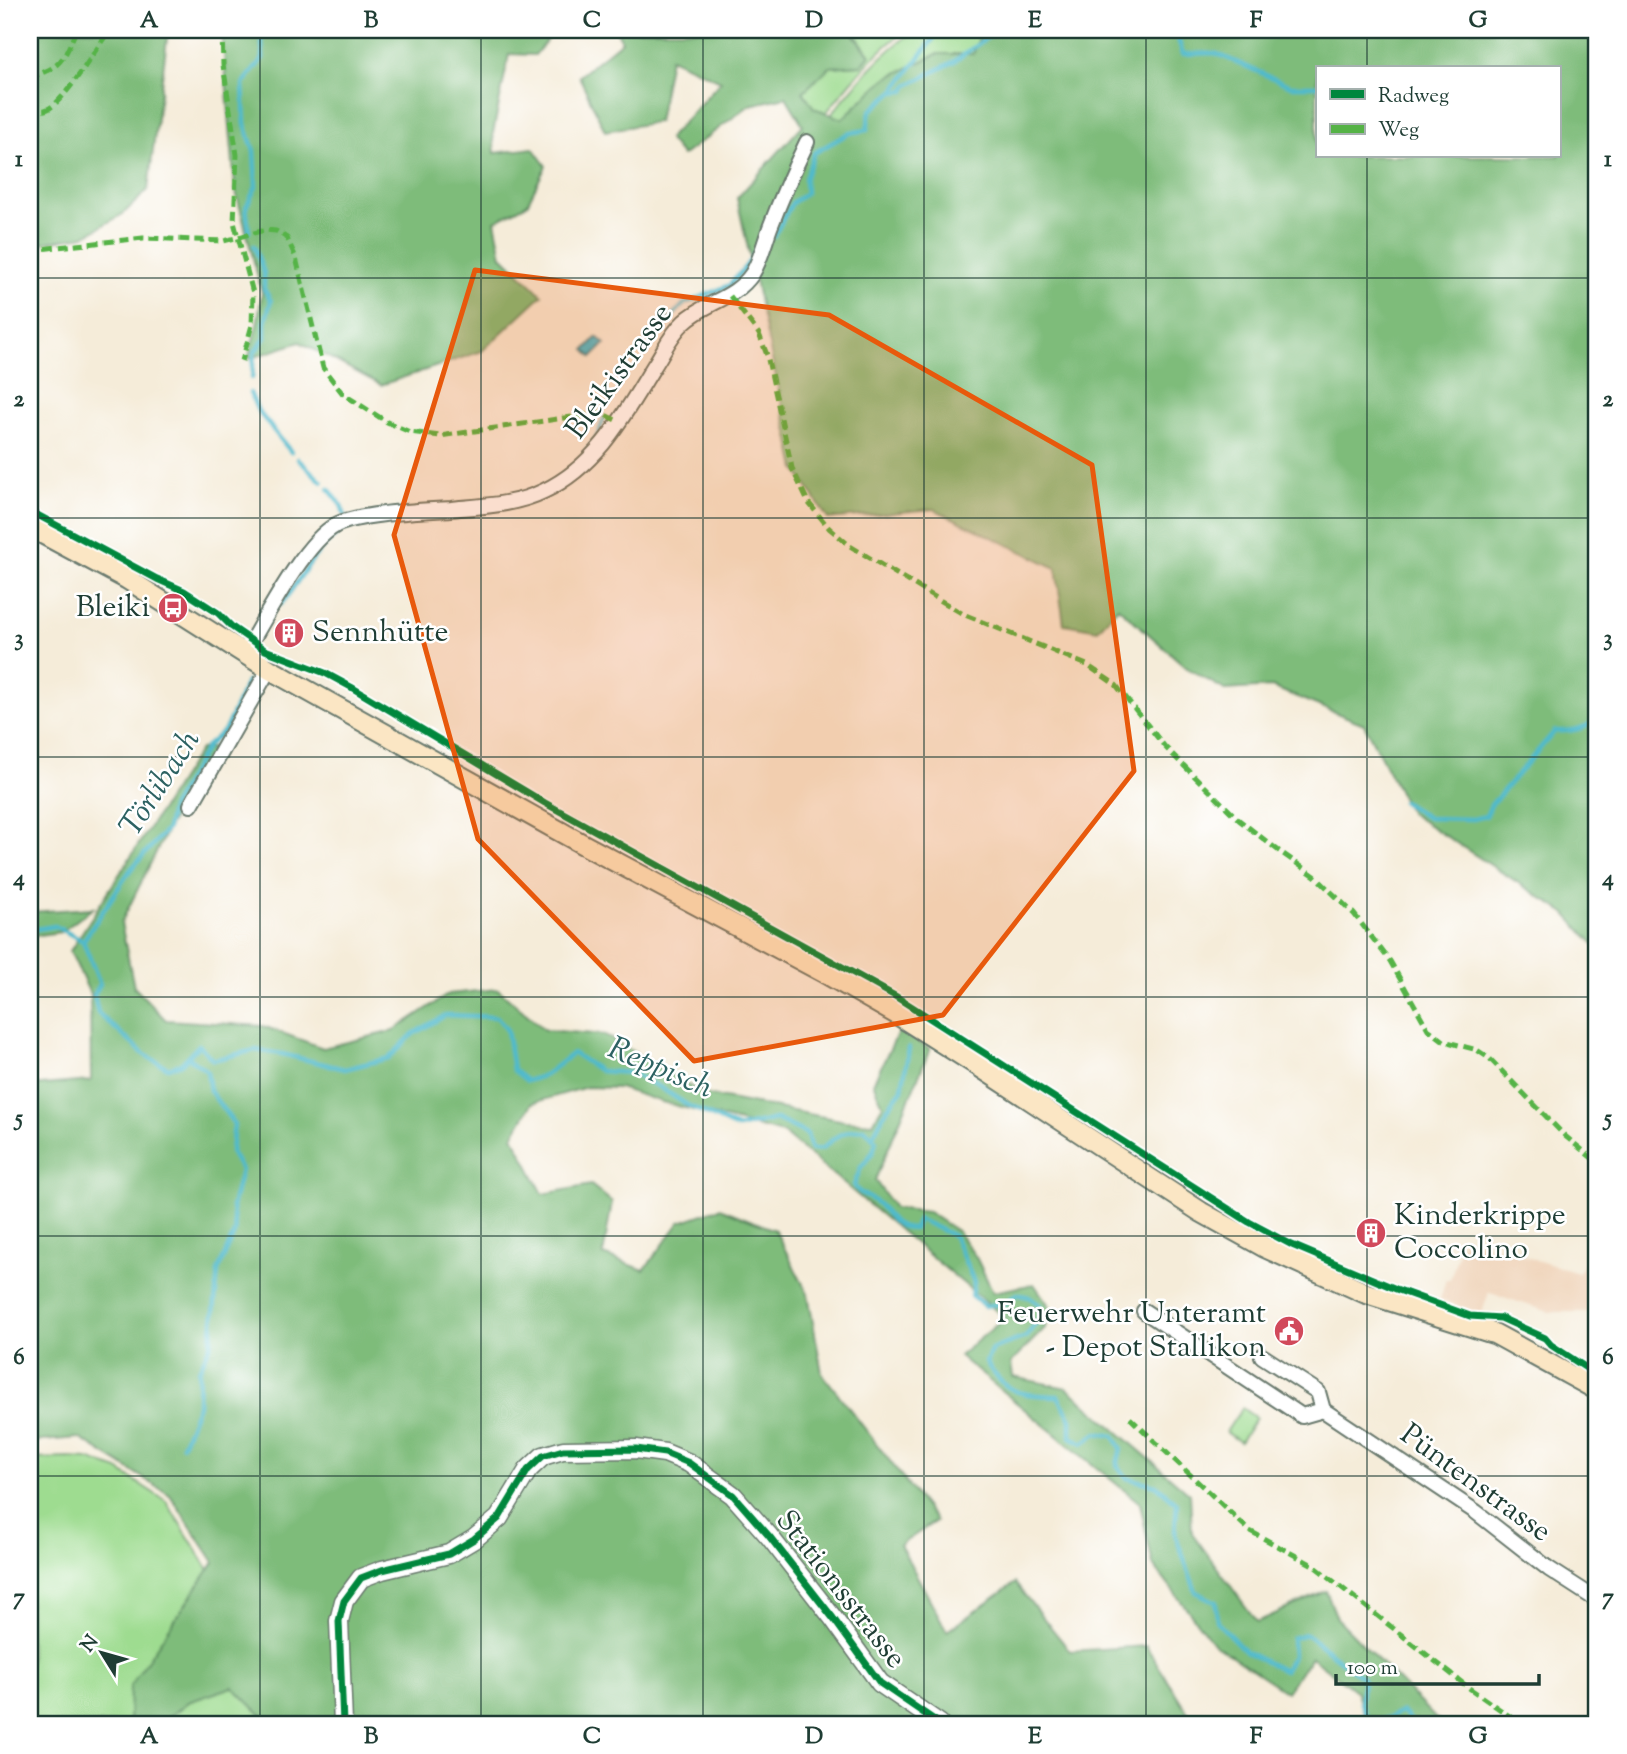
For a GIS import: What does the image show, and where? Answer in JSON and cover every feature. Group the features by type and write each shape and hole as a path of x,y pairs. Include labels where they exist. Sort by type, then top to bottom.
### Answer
{"main road":[{"path":"30,527 127,579 270,669 586,846 844,984 980,1067 1202,1212 1264,1247 1365,1293 1495,1334 1597,1390"}],"street":[{"name":"Bleikistrasse","path":"244,654 297,567 326,533 336,526 373,516 498,505 522,499 542,492 569,477 591,460 633,400 670,337 699,310 730,296 744,285 754,272 782,196 807,142"},
{"path":"191,805 270,669"},
{"path":"1144,1311 1302,1416 1322,1410"},
{"name":"Püntenstrasse","path":"1262,1356 1318,1392 1322,1410 1476,1512 1549,1569 1597,1601"},
{"name":"Stationsstrasse","path":"343,1724 338,1633 341,1610 349,1591 361,1578 372,1573 437,1558 474,1539 499,1518 533,1464 549,1454 579,1449 655,1450 708,1475 750,1513 833,1618 880,1683 940,1724"}],"highlighted area":[{"path":"475,270 829,315 1092,465 1134,771 943,1015 694,1061 478,839 394,535"}],"shaded area":[{"path":"1463,1237 1578,1273 1587,1258 1597,1263 1597,1312 1549,1312 1489,1292 1482,1313 1440,1300 1446,1279 1450,1280"}],"green space":[{"path":"30,30 168,30 148,190 123,214 84,236 30,245"},
{"path":"222,30 555,30 535,55 509,54 493,133 495,153 533,148 546,166 527,204 495,221 502,256 542,295 482,351 381,385 300,342 248,359 262,293 235,188"},
{"path":"616,30 852,30 870,55 861,65 830,67 803,92 814,108 842,119 885,79 937,54 973,54 982,30 1597,30 1597,947 1565,913 1410,813 1364,724 1272,687 1225,690 1187,668 1118,607 1098,630 1064,624 1056,568 934,509 828,519 796,469 737,198 803,125 786,97 750,105 682,156 668,139 721,81 670,58 658,122 605,131 579,76 622,41"},
{"path":"852,30 907,30 874,58 826,113 814,108 803,91 830,67 861,65 870,55"},
{"path":"916,30 982,30 973,54 937,54 885,79 842,119 831,115 870,69"},
{"path":"215,748 170,824 121,923 134,987 166,1020 263,1026 323,1048 393,1031 449,994 498,989 545,1030 605,1035 703,1094 845,1121 873,1123 883,1105 873,1083 899,1031 930,1049 875,1180 894,1208 928,1212 958,1232 976,1257 993,1292 1034,1284 1050,1307 1045,1328 1011,1363 1013,1377 1067,1388 1190,1494 1192,1533 1257,1622 1326,1591 1337,1618 1441,1724 1367,1724 1357,1692 1311,1657 1286,1692 1214,1644 1153,1565 1140,1503 959,1356 1005,1318 783,1133 662,1102 619,1088 587,1087 532,1103 513,1136 543,1194 591,1185 612,1202 603,1255 644,1270 680,1222 720,1208 775,1230 808,1294 822,1373 936,1521 900,1545 947,1631 1015,1583 1070,1651 1146,1646 1195,1724 270,1724 233,1687 188,1702 169,1717 174,1724 129,1724 130,1686 214,1562 170,1495 79,1438 30,1442 30,1086 91,1081 90,994 70,951 200,749"},
{"path":"93,908 61,932 30,936 30,912"},
{"path":"1242,1408 1256,1418 1240,1442 1226,1432"},
{"path":"30,1459 88,1459 118,1470 166,1501 305,1724 30,1724"}],"water":[{"path":"597,337 605,344 592,357 585,350"}],"waterway":[{"path":"249,231 246,207 256,187 254,151 245,124 243,84 263,58 261,30"},
{"path":"894,91 940,30"},
{"path":"774,236 792,203 806,193 805,179 814,153 849,133 867,130 870,111 893,92 905,91 908,85 953,62 998,30"},
{"path":"1175,30 1183,54 1215,53 1291,86 1316,86"},
{"path":"252,378 254,353 265,338 265,322 271,301 264,289 264,273 254,246"},
{"path":"663,326 684,304 730,285 757,250"},
{"path":"250,393 258,411 291,452"},
{"path":"585,454 598,435 604,418"},
{"path":"298,459 322,482"},
{"path":"329,489 341,505 345,516"},
{"name":"Törlibach","path":"281,604 313,559 336,535"},
{"name":"Törlibach","path":"83,941 131,869 167,829 171,808 207,746 225,730 247,682"},
{"path":"1403,802 1428,818 1473,819 1486,816 1491,805 1555,731 1577,729 1597,720"},
{"name":"Reppisch","path":"30,930 55,926 83,941 100,984 94,995 98,1013 145,1055 168,1068 181,1064 199,1045 213,1060 255,1050 345,1069 389,1058 413,1034 446,1015 497,1017 507,1030 513,1070 527,1081 545,1075 573,1053 600,1071 631,1073 687,1105 737,1128 776,1119 807,1134 811,1150 822,1149 846,1132 865,1129 876,1141 873,1152 861,1167 854,1185 856,1189 877,1203 900,1226 914,1229 918,1219 954,1236 974,1282 972,1296 985,1306 1005,1303 1017,1294 1029,1297 1040,1305 1041,1316 1026,1337 992,1349 986,1362 1001,1381 1016,1391 1058,1396 1071,1419 1071,1437 1083,1443 1097,1433 1114,1436 1121,1448 1117,1465 1127,1478 1156,1485 1177,1503 1175,1534 1196,1592 1216,1602 1217,1622 1246,1652 1284,1671 1293,1656 1292,1638 1306,1634 1363,1678 1361,1703 1367,1720 1377,1722 1402,1712 1413,1724"},
{"path":"872,1137 887,1109 902,1089 909,1048"},
{"path":"182,1445 198,1405 199,1370 211,1344 218,1271 235,1231 232,1207 241,1170 231,1152 234,1124 210,1091 207,1071 188,1057"}],"marked path":[{"path":"30,80 59,63 76,30"},
{"path":"30,104 41,110 52,107 69,88 110,30"},
{"path":"222,30 223,65 237,155 234,222 253,293 252,325 242,361"},
{"path":"30,250 143,238 224,241 265,230 276,231 287,238 296,258 323,368 343,394 387,422 410,432 440,436 601,413 618,421"},
{"path":"730,296 759,334 767,355 792,468 808,502 829,528 850,546 963,614 1087,665 1116,685 1165,747 1239,820 1315,876 1354,914 1390,961 1428,1029 1444,1041 1477,1050 1489,1058 1565,1136 1597,1162"},
{"path":"1130,1418 1250,1531 1313,1565 1469,1688 1521,1724"}],"cycle path":[{"path":"30,511 184,591 218,613 232,627 265,650 325,673 351,687 545,803 895,996 1249,1222 1292,1245 1396,1289 1470,1316 1501,1318 1545,1338 1551,1345 1597,1375"},
{"path":"343,1724 339,1621 344,1601 361,1578 382,1570 449,1554 474,1539 499,1518 528,1470 543,1456 563,1450 636,1449 665,1453 689,1463 733,1495 769,1536 880,1683 940,1724"}],"place":[{"name":"Bleiki","path":"173,608"},
{"name":"Sennhütte","path":"289,633"},
{"name":"Kinderkrippe Coccolino","path":"1371,1233"},
{"name":"Feuerwehr Unteramt - Depot Stallikon","path":"1289,1331"}]}
